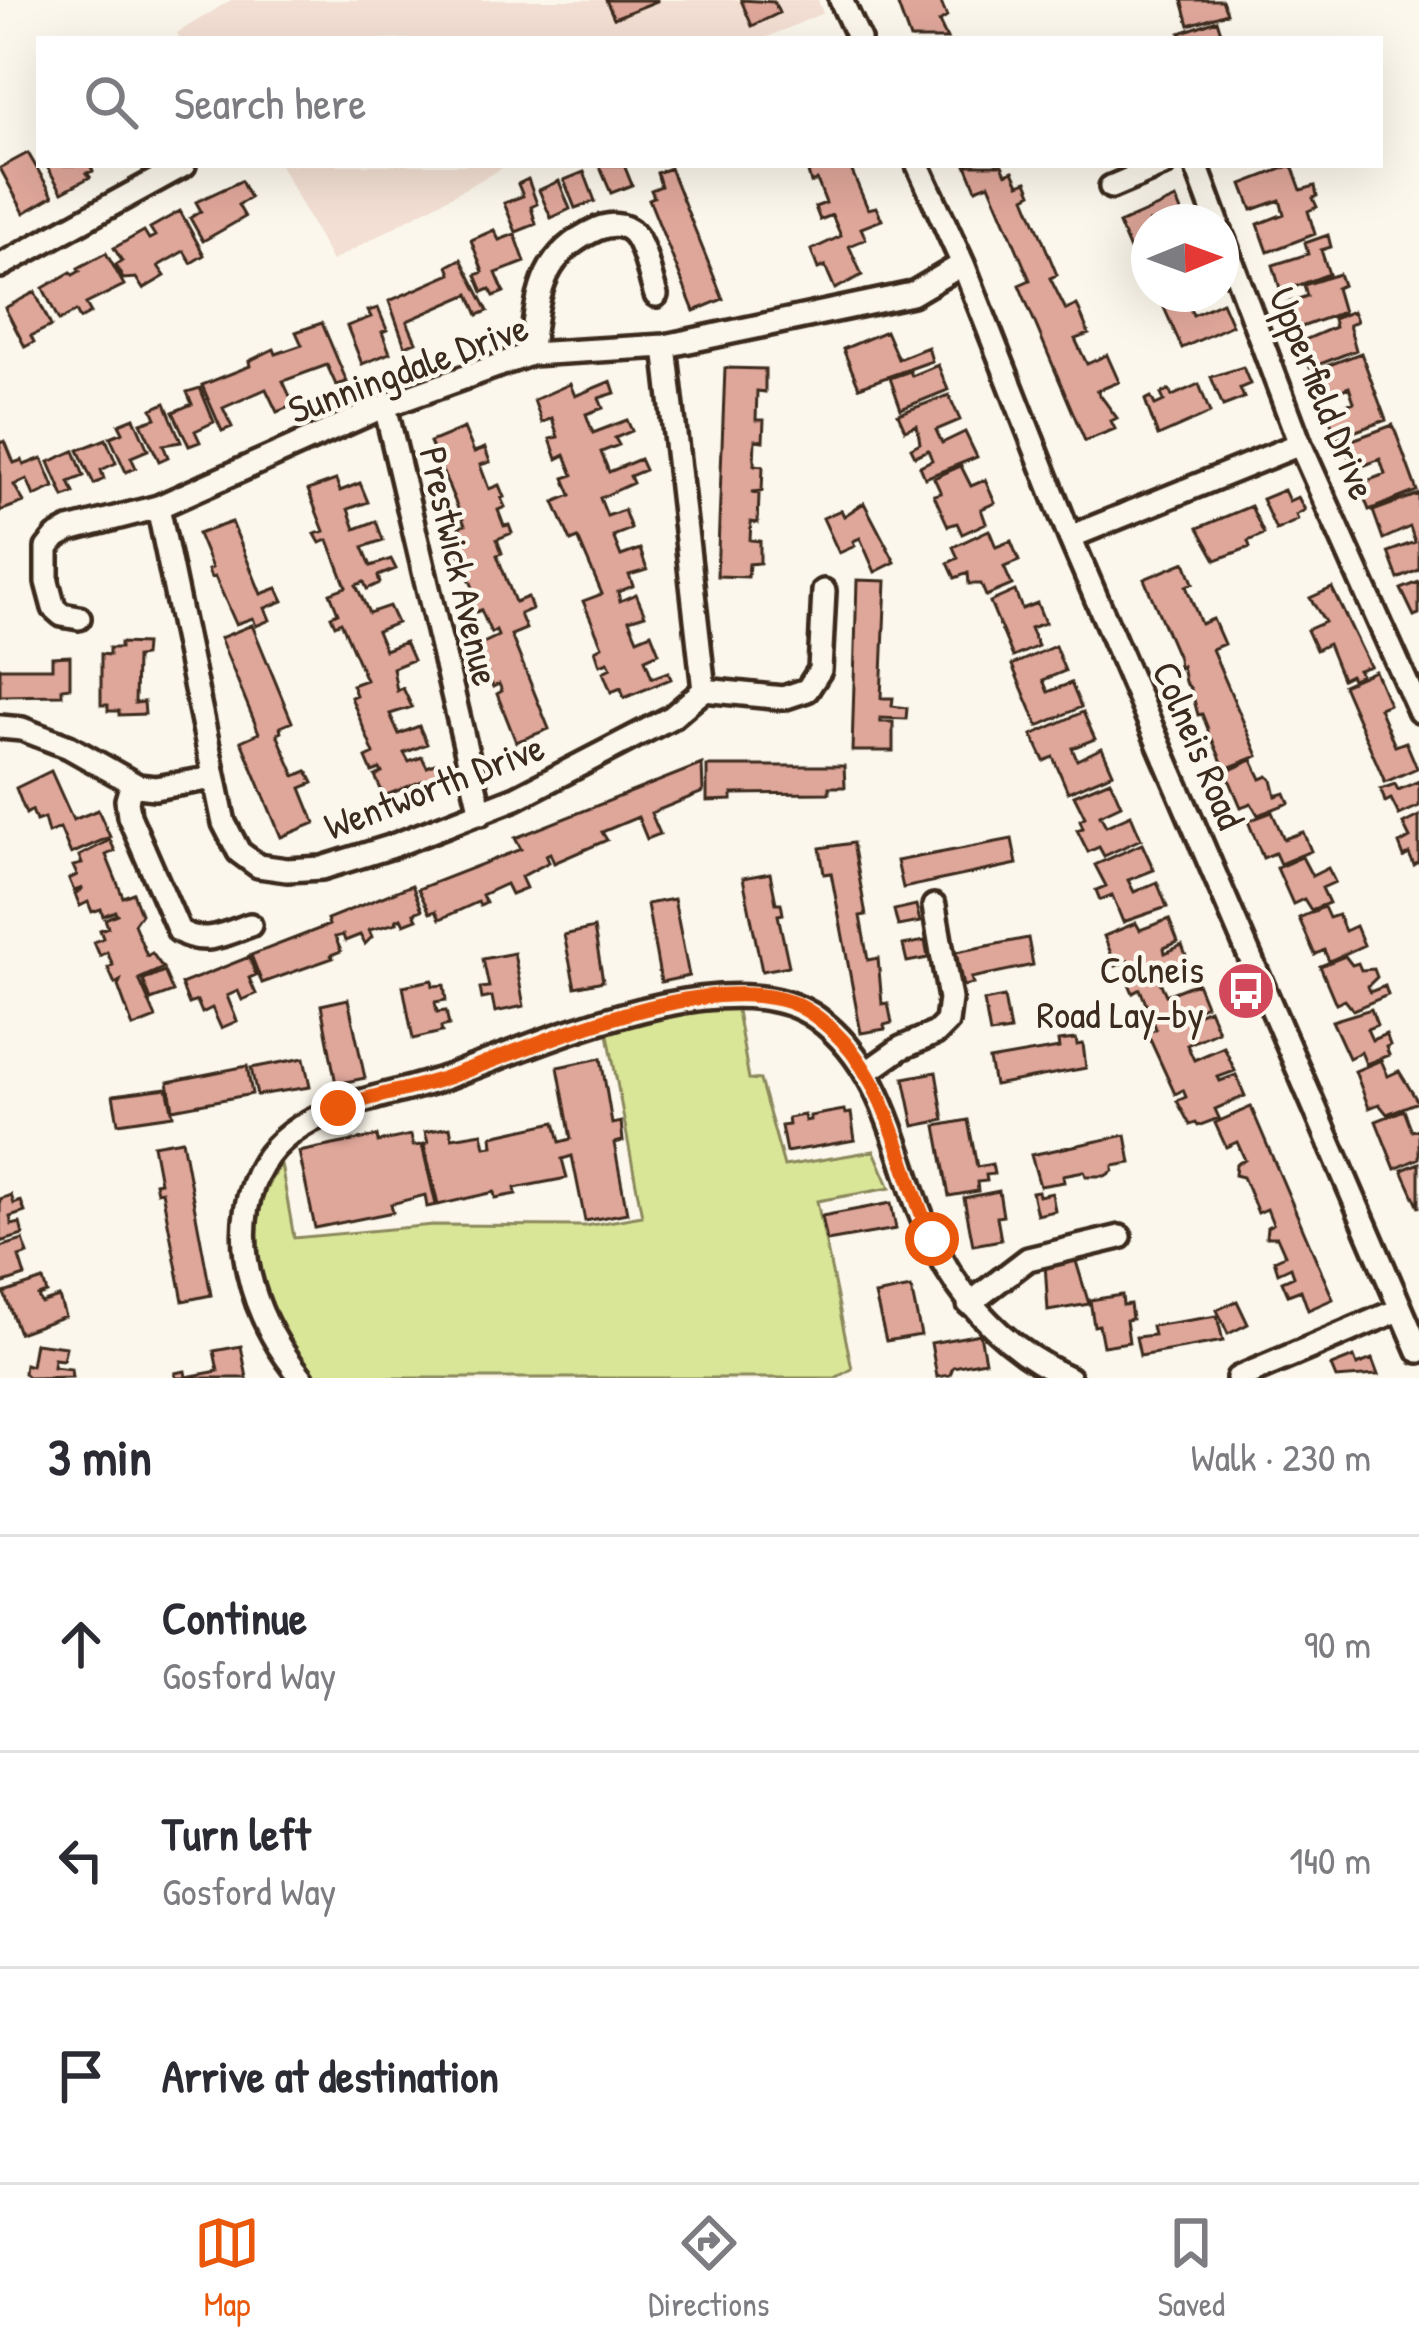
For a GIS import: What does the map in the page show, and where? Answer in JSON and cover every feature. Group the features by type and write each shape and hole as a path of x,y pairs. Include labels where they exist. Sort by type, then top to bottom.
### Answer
{"street":[{"path":"841,0 858,36"},
{"path":"0,266 179,168"},
{"name":"Colneis Road","path":"919,168 964,264 1070,536 1419,1352"},
{"path":"1111,187 1156,168"},
{"path":"1197,168 1210,204"},
{"path":"530,354 543,278 562,250 598,229 623,226 635,235 656,295"},
{"name":"Sunningdale Drive","path":"79,618 62,615 50,597 46,556 51,542 70,530 158,507 385,406 530,354 665,346 911,294 964,264"},
{"name":"Upperfield Drive","path":"1239,280 1300,444 1419,711"},
{"path":"665,346 704,690 783,698 807,690 820,670 824,591"},
{"name":"Prestwick Avenue","path":"385,406 481,813"},
{"path":"1070,536 1300,444"},
{"name":"Wentworth Drive","path":"158,507 224,824 232,843 250,861 275,869 322,868 481,813 672,717 704,690"},
{"path":"0,727 22,729 69,747 131,783 155,788 214,778"},
{"path":"131,783 129,816 178,931 191,938 212,939 250,925"},
{"path":"867,1072 901,1048 936,1034 947,1022 950,999 934,907"},
{"path":"302,1378 275,1341 256,1302 245,1233 259,1172 284,1140 308,1122 352,1102 442,1079 610,1018 716,998 759,996 795,1004 838,1036 867,1072 883,1104 918,1208 943,1263 969,1304 1014,1346 1070,1378"},
{"path":"969,1304 1028,1259 1120,1237"},
{"path":"1238,1378 1401,1309"}],"shaded area":[{"path":"231,0 818,0 823,13 770,36 177,33"},
{"path":"282,168 502,168 332,261"}],"green space":[{"path":"736,1005 749,1079 760,1080 784,1166 874,1151 890,1188 817,1201 852,1369 835,1378 318,1378 284,1331 262,1276 259,1217 266,1190 281,1164 294,1238 433,1225 586,1226 642,1216 607,1029"}],"building":[{"path":"606,0 657,0 657,1 614,18"},
{"path":"741,0 774,2 779,13 752,26"},
{"path":"896,0 940,0 947,17 939,22 946,36 909,36"},
{"path":"1182,0 1222,0 1227,13 1189,25"},
{"path":"1217,20 1222,36 1181,36"},
{"path":"28,153 53,196 24,213 0,168"},
{"path":"48,168 92,168 87,173 90,177 62,192"},
{"path":"600,168 625,168 632,185 611,193"},
{"path":"670,168 723,299 694,311 649,199 654,197 651,190 661,186 657,173"},
{"path":"853,168 868,209 876,207 882,220 861,228 866,239 849,246 862,275 835,289 825,266 818,269 811,250 841,236 832,215 820,220 815,207 826,203 817,180 811,183 808,172"},
{"path":"967,168 1003,168 1006,174 1013,171 1019,184 1027,181 1032,193 1025,197 1057,275 1050,278 1066,310 1077,305 1089,334 1075,339 1087,364 1107,355 1119,382 1097,391 1117,418 1111,421 1115,429 1085,441 1019,285 1030,280 989,184 976,189"},
{"path":"1293,168 1301,190 1315,186 1317,207 1308,211 1315,234 1268,252 1258,224 1284,214 1280,200 1252,210 1242,184"},
{"path":"584,172 595,201 575,208 564,180"},
{"path":"528,179 537,204 531,207 536,224 516,232 504,203 523,196 518,184"},
{"path":"241,181 250,198 238,205 245,217 203,241 190,218 201,211 196,202"},
{"path":"559,181 570,209 551,218 539,190"},
{"path":"180,211 204,255 191,263 184,251 158,266 165,276 143,289 136,278 123,279 116,265 122,261 114,248 144,231 149,239 155,236 150,228"},
{"path":"1131,219 1131,252 1119,224"},
{"path":"494,230 499,240 515,234 525,262 496,273 504,292 494,296 490,289 483,292 476,275 483,272 471,240"},
{"path":"1328,235 1331,247 1321,250 1329,274 1281,292 1273,265 1308,254 1305,243"},
{"path":"106,253 124,285 86,304 91,313 80,319 76,311 59,321 43,288"},
{"path":"461,259 488,311 478,315 469,294 407,321 416,342 405,346 389,301 451,274 448,266"},
{"path":"1339,274 1343,285 1336,288 1343,312 1296,329 1287,303 1307,296 1304,285"},
{"path":"35,292 51,326 31,336 34,342 25,347 5,308"},
{"path":"378,308 390,353 362,364 347,326 371,317 368,311"},
{"path":"1353,311 1357,321 1349,325 1356,350 1310,368 1302,341 1335,327 1333,319"},
{"path":"1166,312 1226,312 1232,325 1182,348"},
{"path":"322,323 347,382 336,385 327,365 283,381 294,405 277,412 266,389 223,408 232,427 222,431 202,385 250,366 249,361 274,349 276,354 302,345 296,332"},
{"path":"886,331 898,359 928,347 932,361 859,387 843,349"},
{"path":"1361,353 1386,420 1337,438 1327,412 1354,402 1349,387 1322,398 1313,371"},
{"path":"938,365 948,390 901,409 890,378 910,371 912,376"},
{"path":"1243,367 1250,384 1240,388 1244,398 1223,406 1211,377"},
{"path":"725,368 765,369 765,392 757,391 756,420 764,420 763,441 755,440 754,465 763,466 762,491 752,492 759,494 758,523 751,522 750,540 760,541 760,563 749,564 748,577 717,576"},
{"path":"611,381 615,393 599,398 603,408 586,414 593,433 627,420 632,431 615,438 619,445 601,452 609,472 640,459 645,470 630,476 633,483 600,498 607,516 624,510 631,529 613,536 621,556 640,549 647,570 629,575 633,586 618,592 620,601 636,594 645,615 629,620 637,639 651,633 659,653 645,659 652,678 668,672 671,679 624,698 621,688 611,692 603,672 611,668 608,662 600,665 595,650 602,646 583,601 602,594 578,538 571,541 554,502 571,495 564,478 573,475 565,455 557,459 550,439 558,437 552,418 542,423 534,400 570,384 575,396"},
{"path":"1199,384 1210,413 1158,436 1145,400 1151,397 1155,405 1164,401 1161,394 1169,390 1172,396"},
{"path":"200,388 214,422 195,431 200,442 189,446 173,412 192,404 187,392"},
{"path":"949,395 960,420 936,430 942,443 965,432 977,457 925,478 920,466 932,460 928,450 915,456 911,448 920,443 917,425 905,430 898,414"},
{"path":"165,403 181,442 163,445 168,457 159,461 141,423 156,418 152,409"},
{"path":"134,418 148,450 131,457 136,468 126,472 110,437 123,432 119,424"},
{"path":"1393,425 1417,491 1369,510 1359,484 1385,474 1380,459 1353,470 1344,443"},
{"path":"464,428 474,452 485,448 490,462 480,465 489,489 499,485 504,497 505,507 498,510 512,533 497,539 502,553 497,555 515,602 528,597 532,609 520,614 526,629 511,635 549,729 516,742 497,694 502,691 499,684 493,687 477,646 498,636 496,630 491,633 472,601 478,600 455,543 465,538 459,527 465,525 430,442"},
{"path":"106,439 116,463 101,470 104,479 94,484 78,450"},
{"path":"5,441 14,463 22,460 24,465 42,458 54,487 34,496 27,479 14,485 24,502 0,511 0,443"},
{"path":"74,451 84,476 69,482 74,493 64,497 49,462"},
{"path":"961,466 971,486 985,480 995,503 981,509 986,523 962,534 957,523 948,526 934,495 941,493 934,478"},
{"path":"336,480 340,491 360,483 368,502 348,509 355,529 376,521 383,540 363,547 371,566 391,559 396,569 378,576 380,583 367,589 364,582 356,585 369,613 389,606 397,623 377,631 385,650 405,642 413,660 393,668 397,691 403,688 412,707 390,714 399,734 419,726 427,744 404,753 409,762 422,757 427,767 435,764 440,774 384,796 375,776 382,773 380,769 372,772 366,758 374,754 351,697 356,695 352,685 366,680 341,622 335,625 331,616 338,613 330,593 346,587 328,540 320,543 315,534 324,531 308,490"},
{"path":"1284,490 1289,501 1298,497 1305,510 1296,515 1298,520 1276,530 1262,499"},
{"path":"1419,494 1419,570 1398,579 1388,552 1415,542 1410,527 1383,539 1373,511"},
{"path":"864,503 895,562 875,572 860,538 853,541 855,546 839,553 823,518 841,510 844,516"},
{"path":"1251,506 1264,534 1248,541 1250,547 1216,560 1198,528"},
{"path":"232,522 261,594 277,588 283,601 265,608 270,620 256,626 253,618 236,624 215,577 211,578 208,570 212,568 198,534"},
{"path":"989,530 996,547 1011,541 1019,561 1004,567 1012,585 986,596 981,584 969,584 968,573 955,578 948,563 958,558 953,547"},
{"path":"1185,562 1193,583 1186,586 1201,624 1213,619 1224,644 1212,649 1258,756 1225,769 1212,739 1208,740 1208,729 1202,714 1198,715 1144,579"},
{"path":"857,580 886,581 881,698 893,698 892,706 907,708 906,719 880,718 880,722 893,722 893,751 852,751"},
{"path":"1419,582 1419,614 1414,616 1401,589"},
{"path":"1332,588 1370,666 1358,670 1361,675 1352,679 1350,675 1342,679 1328,644 1316,650 1307,630 1325,622 1310,598"},
{"path":"1015,591 1022,609 1037,603 1045,623 1030,628 1038,646 1013,657 990,602"},
{"path":"252,625 292,722 277,734 295,776 307,771 313,783 301,788 315,823 281,837 241,741 259,733 220,638"},
{"path":"120,643 145,644 144,656 136,657 135,703 144,702 145,714 119,715 101,705 101,654 109,655 109,648 120,648"},
{"path":"1055,646 1065,671 1043,680 1048,692 1071,683 1081,707 1038,726 1012,665"},
{"path":"70,656 70,687 62,688 62,695 0,696 0,668 52,668 52,657"},
{"path":"1375,671 1389,704 1379,708 1395,746 1406,742 1417,768 1385,782 1343,685"},
{"path":"1083,712 1095,739 1072,748 1077,760 1102,748 1113,773 1068,792 1053,757 1044,761 1032,735"},
{"path":"1252,760 1261,779 1268,776 1276,796 1285,793 1289,803 1258,815 1251,803 1241,807 1226,772"},
{"path":"702,764 703,792 651,813 660,834 647,839 638,817 602,832 607,840 554,863 550,853 546,855 549,862 521,877 526,888 511,894 506,884 482,895 486,903 440,919 436,911 430,913 418,889 521,849 515,838"},
{"path":"707,766 844,766 845,787 829,787 829,793 732,794 732,800 707,801"},
{"path":"51,771 73,820 98,810 110,837 71,854 60,828 48,833 44,818 36,821 32,810 26,814 16,788"},
{"path":"1110,780 1121,805 1100,815 1106,826 1131,815 1141,839 1104,856 1099,847 1088,852 1077,830 1083,828 1080,820 1085,817 1074,795"},
{"path":"1419,781 1419,806 1399,815 1391,799 1385,802 1381,789 1395,784 1398,790"},
{"path":"1272,812 1284,839 1303,832 1311,851 1280,864 1275,853 1263,858 1248,821"},
{"path":"1419,816 1419,862 1414,865 1399,844 1410,838 1403,824"},
{"path":"1012,839 1017,864 903,888 897,861"},
{"path":"110,840 115,851 106,855 123,897 133,893 141,914 134,924 147,956 152,953 163,968 139,979 156,1018 133,1027 120,981 115,984 108,968 113,965 107,952 100,956 94,942 103,938 100,930 108,927 105,919 117,914 103,916 101,909 92,912 88,902 80,906 75,894 83,888 74,891 69,879 77,875 73,866 82,864 79,856"},
{"path":"853,843 866,915 860,916 868,960 878,958 882,1004 888,1003 892,1023 861,1033 831,873 824,874 820,848"},
{"path":"1142,844 1154,870 1128,880 1134,892 1157,882 1167,907 1123,922 1112,895 1100,900 1096,890 1106,886 1095,865"},
{"path":"1302,857 1312,876 1328,868 1335,882 1322,888 1329,903 1311,910 1304,899 1293,904 1277,868"},
{"path":"770,873 776,903 781,903 783,914 778,915 789,966 762,971 743,878"},
{"path":"412,885 422,910 414,913 417,919 404,924 401,918 369,930 372,937 365,944 360,935 345,941 343,935 335,937 341,951 333,958 262,983 251,955"},
{"path":"674,899 689,976 661,982 647,904"},
{"path":"916,905 920,922 898,926 894,910"},
{"path":"1324,907 1329,918 1338,915 1345,931 1356,926 1364,945 1329,961 1324,950 1315,955 1299,918"},
{"path":"1169,919 1178,942 1164,948 1165,953 1182,945 1190,967 1159,980 1166,995 1197,983 1206,1005 1189,1013 1190,1017 1209,1009 1218,1031 1187,1045 1194,1060 1224,1047 1235,1071 1218,1077 1220,1081 1236,1075 1245,1096 1215,1109 1219,1118 1198,1126 1190,1125 1177,1101 1186,1097 1183,1090 1175,1094 1147,1033 1156,1029 1152,1018 1144,1022 1139,1008 1146,1004 1140,989 1133,993 1127,979 1134,976 1128,961 1116,966 1104,936 1136,923 1140,930"},
{"path":"594,928 603,981 575,987 564,935"},
{"path":"1028,938 1033,965 971,978 973,984 963,986 956,952"},
{"path":"925,941 928,958 907,962 903,945"},
{"path":"514,953 524,1006 495,1012 492,997 482,999 480,988 489,987 483,959"},
{"path":"1345,956 1361,970 1374,969 1377,977 1368,986 1370,992 1385,986 1388,995 1353,1010 1345,1000 1336,1004 1320,966"},
{"path":"249,957 256,975 249,978 256,994 242,1000 238,991 227,996 237,1021 221,1028 212,1008 202,1013 197,1001 189,1004 181,984"},
{"path":"164,971 173,992 151,1000 143,980"},
{"path":"432,980 433,986 444,985 446,1000 435,1002 437,1012 446,1011 449,1025 441,1027 442,1032 413,1039 403,986"},
{"path":"1004,997 1010,1031 990,1034 984,1001"},
{"path":"348,999 365,1078 336,1084 321,1005"},
{"path":"1371,1009 1377,1025 1367,1029 1372,1040 1386,1034 1390,1045 1386,1047 1389,1055 1366,1064 1361,1052 1349,1058 1332,1021"},
{"path":"1076,1039 1077,1045 1083,1044 1086,1068 994,1085 989,1060 1059,1048 1058,1041"},
{"path":"304,1058 310,1087 257,1095 251,1068"},
{"path":"601,1058 612,1124 621,1122 623,1141 614,1143 627,1213 585,1221 572,1156 562,1159 567,1178 515,1188 516,1194 495,1198 494,1192 438,1205 425,1132 450,1127 452,1138 482,1133 485,1147 493,1146 492,1136 555,1122 560,1142 571,1139 558,1067"},
{"path":"1381,1060 1388,1076 1399,1071 1418,1102 1387,1114 1379,1104 1369,1108 1355,1071"},
{"path":"247,1066 252,1094 173,1109 168,1082"},
{"path":"936,1072 944,1120 914,1126 904,1078"},
{"path":"167,1088 173,1115 118,1123 113,1095"},
{"path":"1251,1107 1333,1299 1308,1310 1301,1290 1288,1295 1282,1281 1294,1276 1291,1267 1278,1273 1274,1260 1285,1255 1277,1237 1266,1237 1267,1227 1273,1224 1267,1209 1258,1213 1243,1177 1235,1175 1236,1164 1245,1160 1237,1142 1226,1147 1215,1123"},
{"path":"844,1110 851,1113 855,1140 786,1152 781,1126 789,1125 788,1118 804,1115 805,1121"},
{"path":"1404,1110 1412,1131 1419,1129 1419,1158 1395,1169 1376,1121"},
{"path":"968,1120 977,1167 992,1164 994,1174 977,1182 978,1191 949,1196 936,1126"},
{"path":"411,1135 413,1146 422,1145 436,1205 427,1207 425,1195 391,1204 393,1212 315,1228 299,1152 377,1136 378,1142"},
{"path":"1126,1135 1131,1163 1113,1166 1105,1176 1086,1176 1084,1171 1063,1175 1064,1182 1040,1186 1031,1155"},
{"path":"182,1140 211,1295 183,1301 162,1191 157,1192 155,1183 160,1182 153,1145"},
{"path":"1419,1163 1419,1208 1402,1170"},
{"path":"999,1191 1001,1240 973,1245 964,1198"},
{"path":"1038,1191 1039,1196 1052,1193 1055,1211 1037,1215 1032,1192"},
{"path":"11,1195 14,1204 21,1201 25,1212 10,1217 12,1225 20,1223 23,1235 0,1242 0,1199"},
{"path":"891,1203 896,1229 827,1241 822,1216"},
{"path":"23,1240 28,1254 19,1257 25,1276 1,1284 0,1247"},
{"path":"1075,1258 1089,1304 1048,1311 1045,1263"},
{"path":"43,1280 47,1293 38,1296 41,1303 59,1297 65,1316 19,1333 4,1293"},
{"path":"911,1288 921,1335 886,1341 875,1295"},
{"path":"1122,1295 1123,1305 1130,1304 1129,1342 1103,1346 1090,1300"},
{"path":"1237,1301 1248,1324 1228,1334 1217,1310"},
{"path":"1217,1316 1223,1341 1140,1356 1136,1337 1154,1335 1152,1326"},
{"path":"980,1334 985,1361 953,1367 950,1375 937,1377 931,1343"},
{"path":"35,1343 66,1347 63,1360 54,1359 53,1367 71,1369 72,1377 29,1378 25,1364 31,1366"},
{"path":"241,1346 247,1378 176,1378 175,1373 185,1371 186,1377 218,1371 214,1351"},
{"path":"1354,1357 1357,1365 1372,1359 1378,1375 1336,1378 1331,1366"}],"place":[{"name":"Colneis Road Lay-by","path":"1246,991"}],"route":[{"path":"338,1108 442,1079 610,1018 716,998 783,1000 832,1030 867,1072 932,1239"}]}
